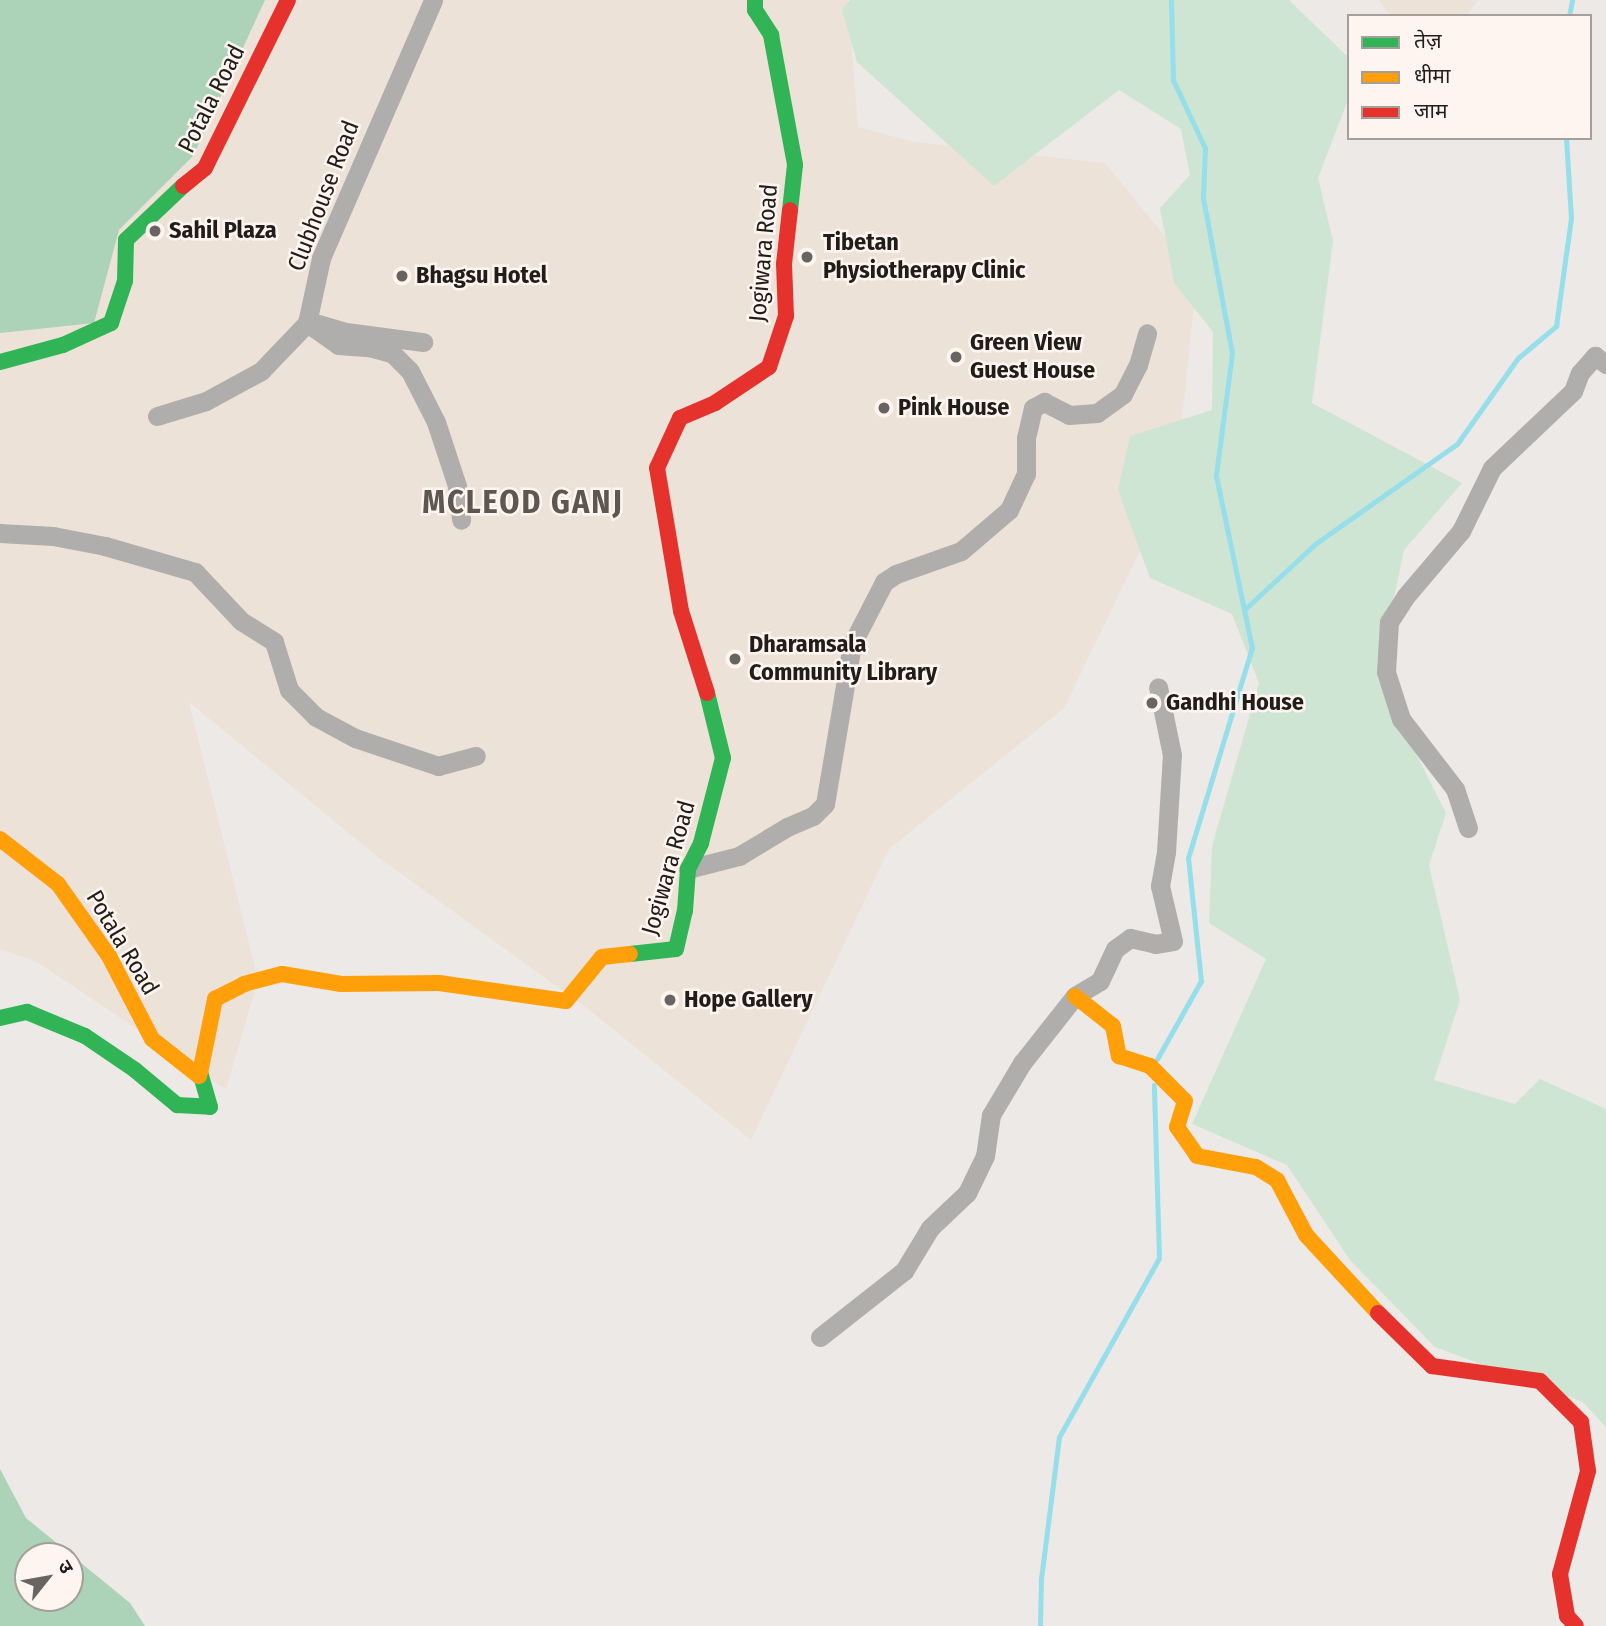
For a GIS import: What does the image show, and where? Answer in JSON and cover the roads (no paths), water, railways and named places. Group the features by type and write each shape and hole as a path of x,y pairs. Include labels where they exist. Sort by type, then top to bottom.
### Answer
{"street":[{"name":"Potala Road","path":"0,362 63,345 111,323 125,281 126,240 205,168 288,0"},
{"name":"Clubhouse Road","path":"308,322 321,258 433,0"},
{"name":"Jogiwara Road","path":"0,1018 27,1012 85,1036 135,1070 177,1105 210,1107 199,1076 215,999 244,984 282,974 341,984 439,983 566,1000 603,957 676,949 685,911 688,869 701,843 723,758 702,671 681,611 657,468 680,418 715,403 769,367 786,316 784,264 795,165 771,35 755,10 755,0"},
{"path":"308,322 346,332 423,342"},
{"path":"157,416 206,401 261,371 308,322"},
{"path":"308,322 338,345 369,347 393,353 410,371 436,422 457,486 461,520"},
{"path":"688,869 739,856 787,827 814,816 825,804 852,644 884,582 896,574 961,551 1009,510 1026,474 1026,438 1033,408 1044,402 1069,415 1097,413 1123,394 1138,365 1147,333"},
{"path":"1468,828 1455,789 1401,719 1386,672 1389,622 1405,597 1461,531 1492,468 1573,391 1580,373 1595,356 1606,363"},
{"path":"0,533 53,536 105,546 195,572 241,621 274,642 289,690 316,717 355,738 438,766 476,756"},
{"path":"820,1337 904,1271 930,1228 967,1193 985,1156 991,1115 1022,1063 1075,996 1100,981 1115,949 1130,938 1155,944 1173,942 1160,886 1166,852 1172,755 1158,687"},
{"name":"Potala Road","path":"0,839 58,884 109,956 152,1040 199,1076"},
{"path":"1075,996 1113,1026 1119,1056 1150,1066 1185,1101 1177,1127 1197,1156 1256,1167 1277,1180 1306,1235 1432,1366 1540,1381 1581,1422 1588,1471 1560,1574 1567,1616 1576,1626"}],"waterway":[{"path":"1157,1059 1201,981 1188,858 1252,648 1216,475 1232,353 1203,198 1205,148 1173,80 1171,0"},
{"path":"1569,14 1572,0"},
{"path":"1244,610 1315,544 1457,444 1518,358 1556,326 1571,218 1566,140"},
{"path":"1040,1626 1041,1579 1059,1437 1159,1258 1154,1085"}],"place":[{"name":"Sahil Plaza","path":"155,231"},
{"name":"Tibetan Physiotherapy Clinic","path":"807,257"},
{"name":"Bhagsu Hotel","path":"402,276"},
{"name":"Green View Guest House","path":"956,357"},
{"name":"Pink House","path":"884,408"},
{"name":"Dharamsala Community Library","path":"735,659"},
{"name":"Gandhi House","path":"1152,703"},
{"name":"Hope Gallery","path":"670,1000"}],"district":[{"name":"MCLEOD GANJ","path":"523,502"}]}
